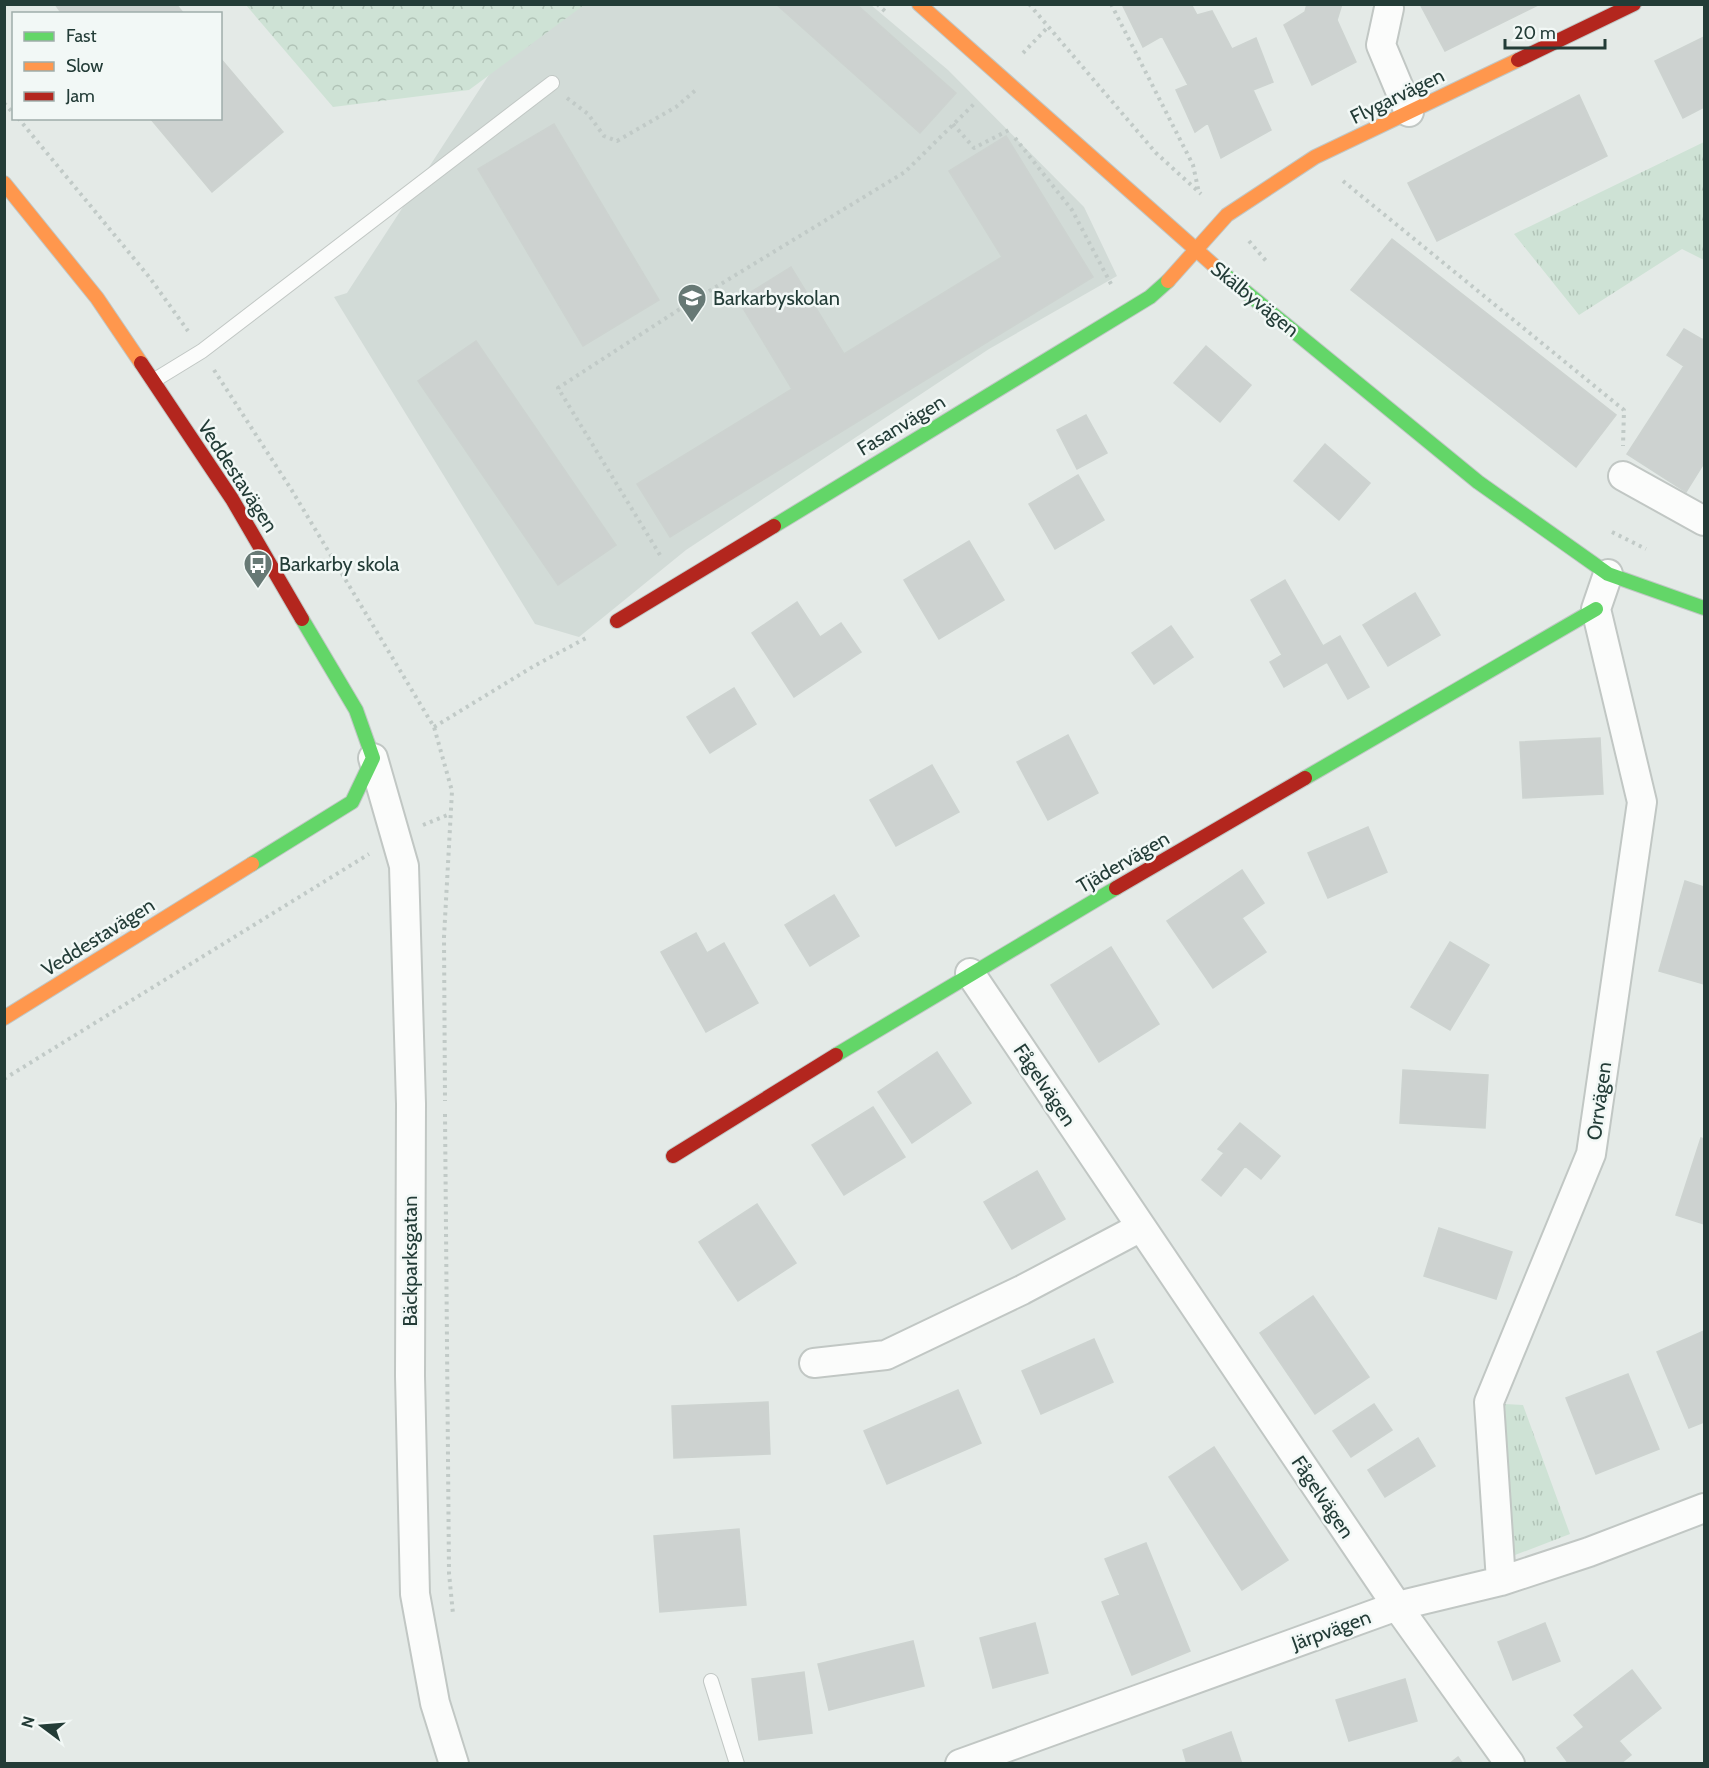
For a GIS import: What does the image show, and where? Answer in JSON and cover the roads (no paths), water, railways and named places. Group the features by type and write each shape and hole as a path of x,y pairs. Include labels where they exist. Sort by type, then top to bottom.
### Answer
{"street":[{"name":"Skälbyvägen","path":"918,4 1194,249 1478,482 1608,574 1704,608"},
{"name":"Flygarvägen","path":"1194,249 1227,215 1315,158 1634,4"},
{"path":"1389,8 1381,45 1409,112"},
{"name":"Veddestavägen","path":"4,183 97,298 232,499 350,700 373,758 352,802 4,1018"},
{"name":"Fasanvägen","path":"616,621 1150,297 1178,272 1194,249"},
{"path":"1623,476 1704,520"},
{"path":"1596,609 1608,574"},
{"name":"Tjädervägen","path":"673,1156 970,973 1596,609"},
{"name":"Orrvägen","path":"1501,1581 1490,1402 1591,1154 1642,802 1596,609"},
{"name":"Bäckparksgatan","path":"373,758 404,866 411,1104 410,1376 415,1594 435,1704 454,1764"},
{"name":"Fågelvägen","path":"970,973 1397,1606 1510,1764"},
{"path":"814,1363 886,1355 1022,1290 1141,1227"},
{"name":"Järpvägen","path":"960,1764 1397,1606 1501,1581 1589,1552 1704,1508"}],"lane":[{"path":"153,381 202,351 552,83"},
{"path":"711,1681 737,1764"}],"place":[{"name":"Barkarbyskolan","path":"692,324"},
{"name":"Barkarby skola","path":"258,590"}]}
